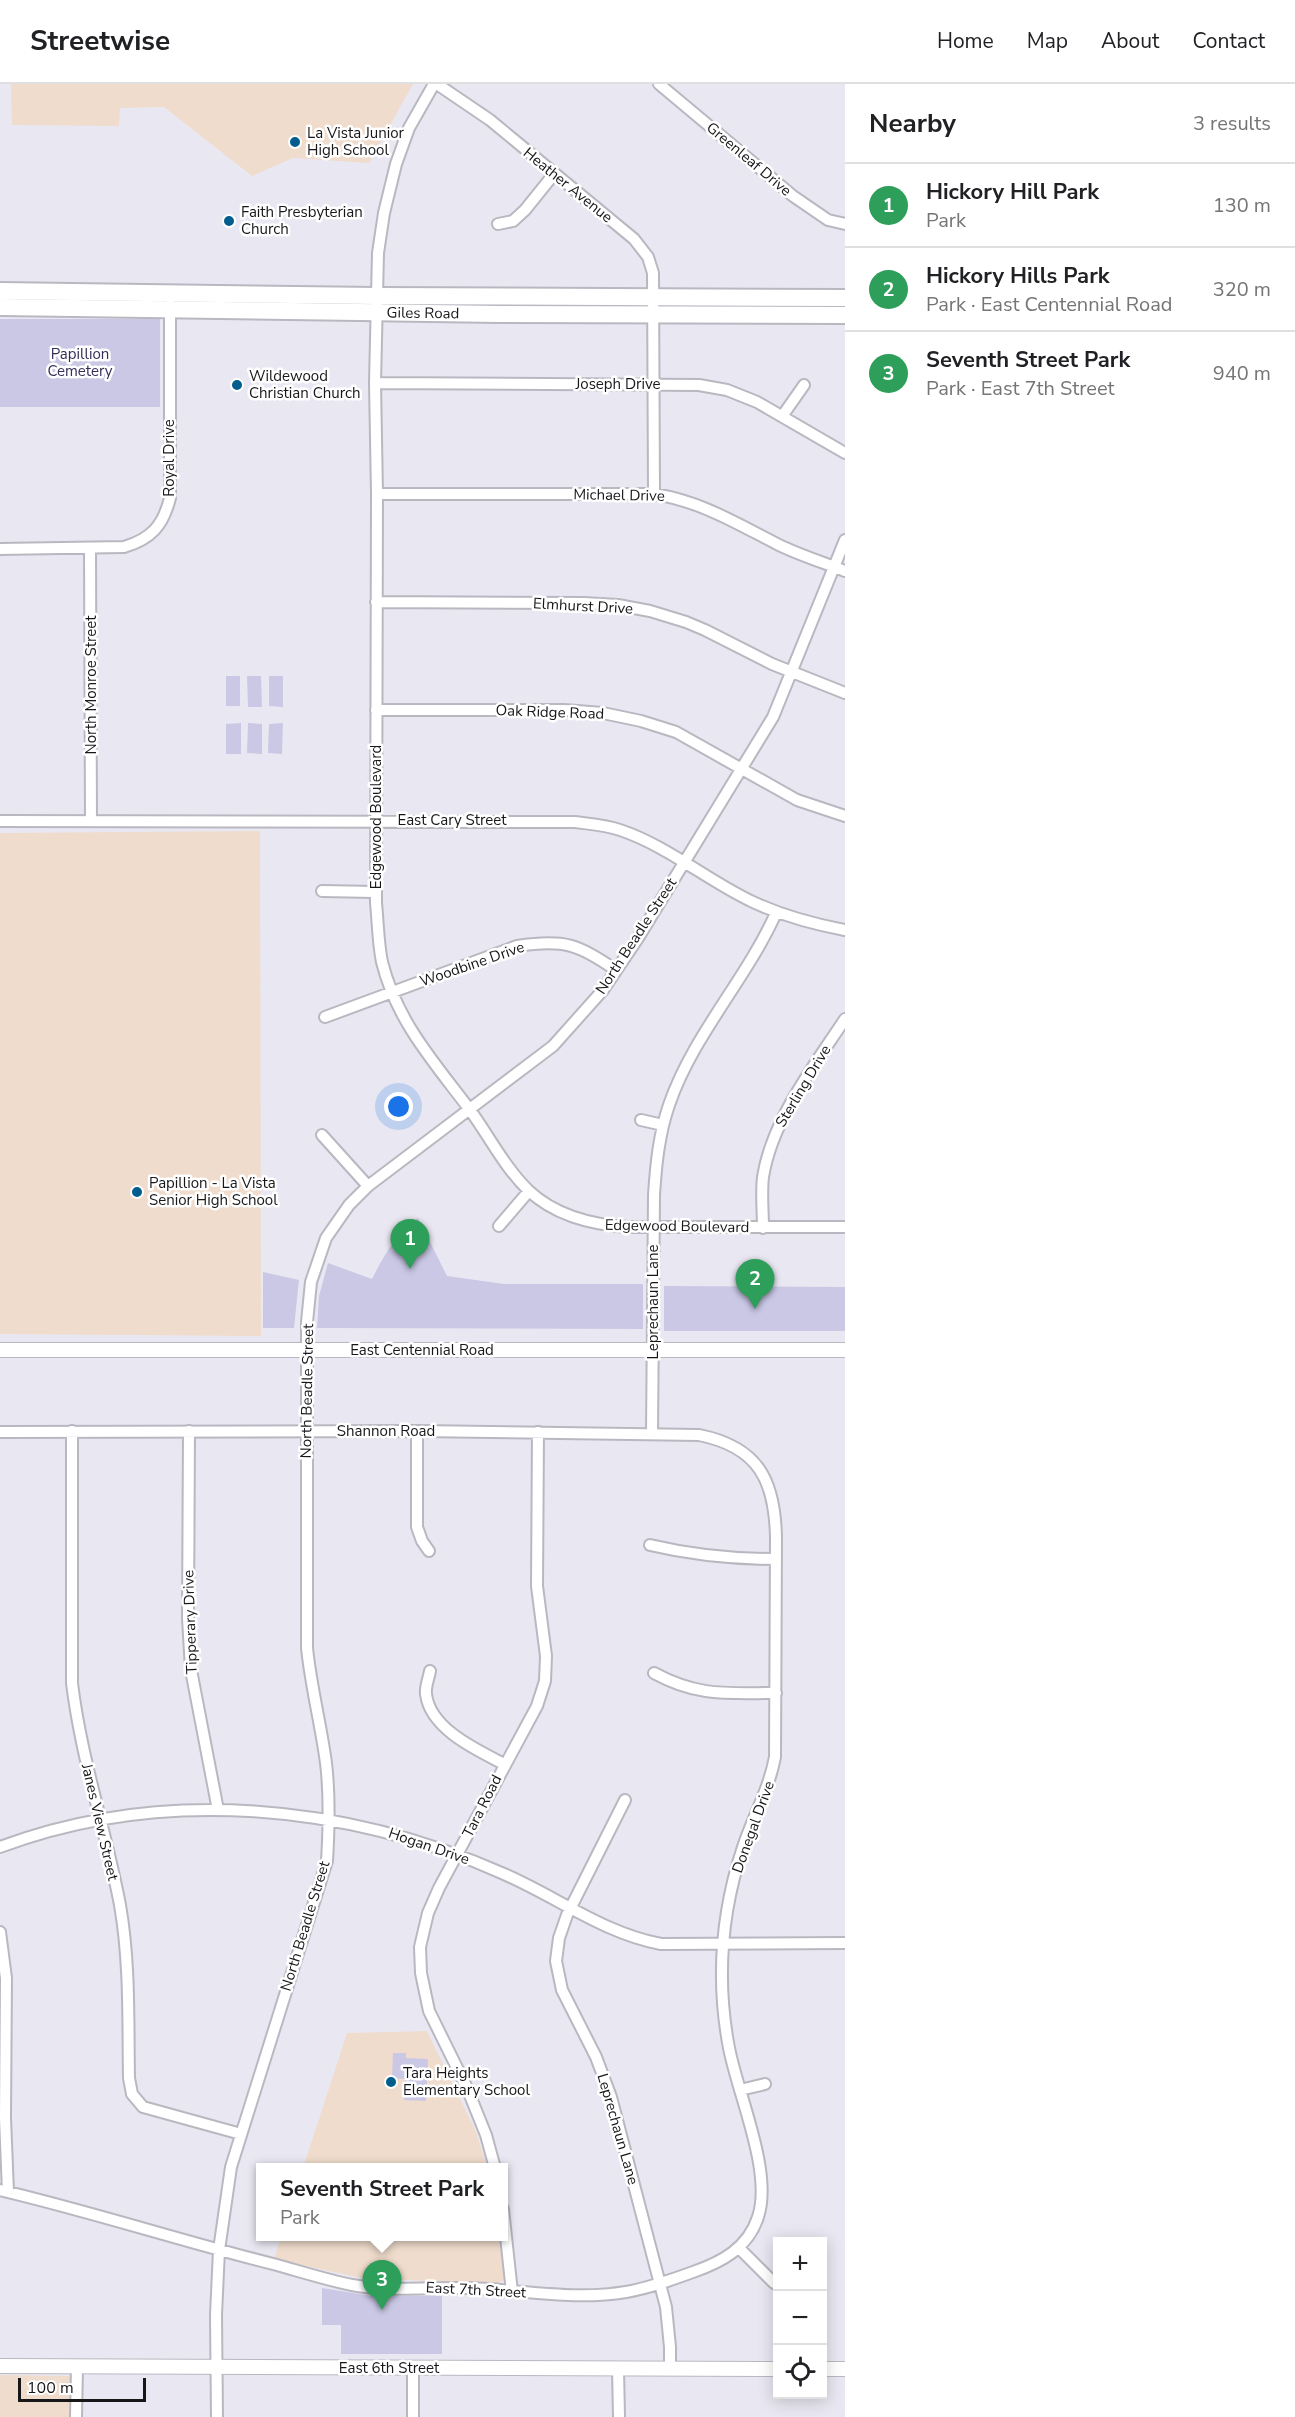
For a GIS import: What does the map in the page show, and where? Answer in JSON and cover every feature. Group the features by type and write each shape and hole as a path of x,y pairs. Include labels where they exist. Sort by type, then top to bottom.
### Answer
{"main road":[{"name":"Giles Road","path":"0,291 170,302"},
{"name":"Giles Road","path":"654,306 845,298"},
{"name":"Giles Road","path":"0,307 170,302 654,306 845,315"}],"street":[{"name":"Heather Avenue","path":"436,84 484,115 634,239 648,257 653,273 654,306 654,494"},
{"name":"Edgewood Boulevard","path":"436,84 409,128 388,193 380,238 375,383 377,494 375,892 382,962 414,1037 529,1191 561,1212 594,1224 654,1228 845,1227"},
{"name":"Greenleaf Drive","path":"659,84 793,196 828,219 845,224"},
{"path":"498,224 513,220 519,215 554,174"},
{"name":"Royal Drive","path":"0,549 124,547 137,543 157,530 166,513 170,498 170,302"},
{"name":"Joseph Drive","path":"375,383 699,385 727,390 758,402 845,453"},
{"path":"783,415 804,385"},
{"name":"Michael Drive","path":"377,494 654,494 696,503 719,512 779,545 845,572"},
{"name":"North Beadle Street","path":"217,2417 219,2250 231,2167 327,1861 330,1819 326,1764 310,1680 307,1648 306,1351 311,1282 320,1251 337,1220 368,1186 554,1046 603,990 773,717 845,540"},
{"name":"North Monroe Street","path":"90,549 91,821"},
{"name":"Elmhurst Drive","path":"376,602 573,603 618,605 650,611 705,630 772,664 845,693"},
{"name":"Oak Ridge Road","path":"376,710 564,710 603,713 676,732 797,800 845,816"},
{"name":"East Cary Street","path":"0,821 575,822 619,830 649,843 726,888 776,913 812,924 845,930"},
{"path":"322,891 375,892"},
{"name":"Leprechaun Lane","path":"652,1434 654,1228 657,1159 663,1125 680,1078 701,1039 765,937 776,913"},
{"name":"Woodbine Drive","path":"325,1017 517,946 566,943 590,953 616,970"},
{"name":"Sterling Drive","path":"764,1228 762,1179 778,1126 845,1019"},
{"path":"641,1120 663,1125"},
{"path":"322,1135 368,1186"},
{"path":"499,1226 529,1191"},
{"name":"East Centennial Road","path":"0,1350 845,1350"},
{"name":"Janes View Street","path":"72,1431 72,1683 76,1715 120,1905 126,1953 129,2078 132,2094 142,2107 241,2134"},
{"name":"Tipperary Drive","path":"189,1431 188,1618 191,1670 218,1810"},
{"path":"417,1431 417,1527 429,1551"},
{"name":"Shannon Road","path":"0,1432 417,1431 699,1435"},
{"name":"Tara Road","path":"494,2163 486,2135 467,2088 429,2011 421,1973 420,1947 428,1913 504,1764 537,1706 545,1681 546,1656 537,1586 538,1432"},
{"name":"Donegal Drive","path":"699,1435 717,1438 736,1447 753,1460 771,1488 776,1513 775,1757 771,1776 736,1872 723,1943 721,1972 722,2005 729,2050 759,2164 762,2189 758,2218 750,2234 739,2248"},
{"path":"650,1545 712,1557 776,1559"},
{"path":"430,1671 426,1696 441,1722 463,1741 504,1764"},
{"path":"654,1673 672,1683 697,1691 776,1693"},
{"name":"Leprechaun Lane","path":"625,1800 560,1932 557,1947 558,1977 565,1996 596,2057 611,2097 668,2319 670,2370"},
{"name":"Hogan Drive","path":"0,1847 100,1820 154,1813 256,1811 330,1819 392,1833 457,1854 506,1875 613,1930 640,1940 661,1944 845,1943"},
{"path":"0,1932 7,1988 4,2191"},
{"path":"740,2090 765,2084"},
{"name":"East 7th Street","path":"4,2191 354,2285 609,2294 660,2283 712,2265 739,2248"},
{"path":"507,2241 512,2292"},
{"path":"739,2248 773,2282"},
{"name":"East 6th Street","path":"0,2366 773,2369"},
{"path":"76,2417 77,2367"},
{"path":"413,2368 413,2417"},
{"path":"618,2369 619,2417"},
{"path":"827,2369 845,2369"}],"shaded area":[{"name":"La Vista Junior High School","path":"11,84 413,84 369,163 293,158 252,176 164,107 120,108 119,126 12,125"},
{"path":"260,831 261,1336 0,1334 0,833"},
{"name":"Tara Heights Elementary School","path":"427,2031 476,2132 486,2163 305,2163 347,2033"},
{"path":"280,2241 499,2241 504,2280 497,2284 361,2278 274,2259"},
{"path":"0,2375 70,2376 70,2417 0,2417"}],"green space":[{"name":"Papillion Cemetery","path":"0,319 160,319 160,407 0,407"},
{"path":"226,676 240,676 240,706 226,706"},
{"path":"247,676 261,676 262,707 248,707"},
{"path":"269,676 283,676 283,707 269,706"},
{"path":"241,723 241,754 226,754 226,724"},
{"path":"248,723 262,724 262,754 247,753"},
{"path":"283,723 282,754 268,753 269,724"},
{"path":"418,1218 447,1276 504,1284 643,1284 643,1329 317,1328 319,1296 328,1263 372,1279 391,1246"},
{"path":"263,1272 299,1280 294,1328 263,1328"},
{"path":"664,1286 845,1287 845,1331 664,1331"},
{"path":"393,2053 406,2053 406,2058 428,2059 426,2101 404,2100 405,2079 392,2078"},
{"path":"322,2288 372,2296 442,2296 442,2354 341,2354 341,2325 322,2325"}],"place":[{"name":"La Vista Junior High School","path":"295,142"},
{"name":"Faith Presbyterian Church","path":"229,221"},
{"name":"Wildewood Christian Church","path":"237,385"},
{"name":"Papillion - La Vista Senior High School","path":"137,1192"},
{"name":"Hickory Hill Park","path":"410,1269"},
{"name":"Hickory Hills Park","path":"755,1309"},
{"name":"Tara Heights Elementary School","path":"391,2082"},
{"name":"Seventh Street Park","path":"382,2310"}]}
